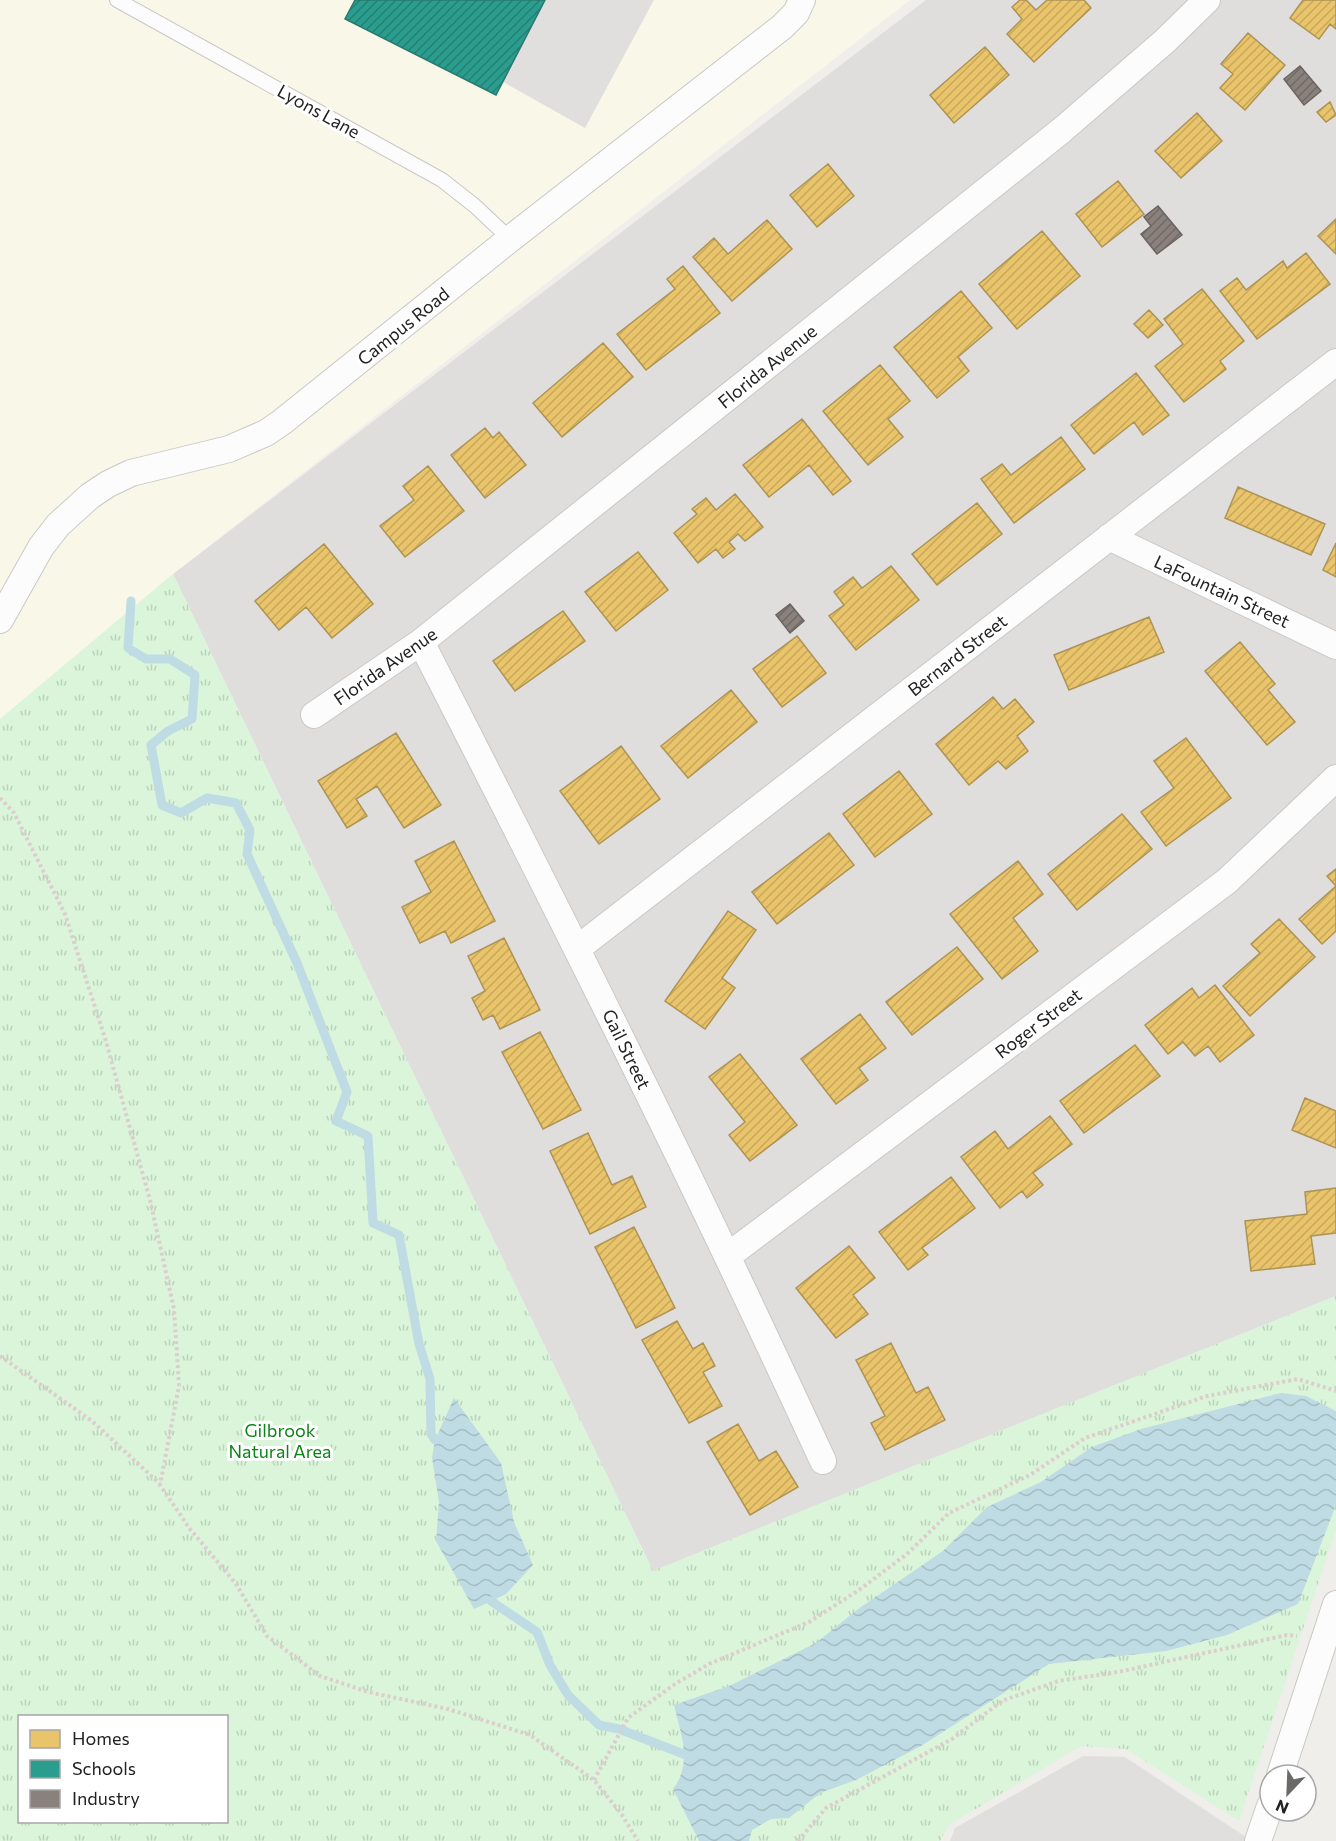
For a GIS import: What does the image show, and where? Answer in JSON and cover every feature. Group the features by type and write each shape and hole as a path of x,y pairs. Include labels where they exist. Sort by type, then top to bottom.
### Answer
{"street":[{"name":"Campus Road","path":"4,604 58,525 90,496 131,473 229,450 266,433 300,410 510,239 782,27 795,13 802,0"},
{"name":"Florida Avenue","path":"314,715 421,642 1062,130 1165,41 1207,0"},
{"name":"Bernard Street","path":"578,948 1336,362"},
{"name":"LaFountain Street","path":"1108,537 1336,645"},
{"name":"Gail Street","path":"421,642 578,948 729,1255 823,1461"},
{"name":"Roger Street","path":"729,1255 1227,881 1336,778"},
{"path":"1284,1763 1336,1604"},
{"path":"1258,1841 1264,1823"}],"lane":[{"name":"Lyons Lane","path":"117,0 442,180 475,206 510,239"}],"path":[{"path":"0,798 14,813 65,914 105,1038 150,1200 174,1309 179,1386 160,1485"},
{"path":"0,1356 92,1421 160,1485 190,1529 236,1584 267,1636 320,1676 368,1692 448,1709 530,1735 594,1779 622,1815 638,1841"},
{"path":"594,1779 628,1718 709,1664 809,1622 859,1590 907,1554 950,1513 1030,1475 1085,1437 1207,1396 1287,1381 1298,1379 1336,1391"},
{"path":"798,1841 826,1808 952,1739 1002,1701 1058,1681 1118,1672 1287,1635 1324,1638"}],"shaded area":[{"path":"0,0 910,0 173,574 0,719"},
{"path":"539,0 654,0 585,128 498,79"},
{"path":"926,0 1336,0 1336,1296 653,1571 173,574"},
{"path":"1083,1756 1125,1757 1252,1841 950,1841 955,1828"}],"green space":[{"name":"Gilbrook Natural Area","path":"173,574 653,1571 1336,1296 1336,1530 1239,1821 1126,1749 1081,1746 949,1825 940,1841 0,1841 0,719"}],"water":[{"path":"1281,1393 1306,1396 1336,1411 1336,1505 1298,1604 1227,1635 1166,1651 1049,1664 921,1746 856,1780 820,1793 789,1818 771,1819 752,1830 749,1841 699,1841 673,1789 683,1769 684,1759 684,1748 674,1705 729,1686 816,1643 858,1609 943,1551 987,1507 1041,1482 1092,1447 1141,1429"},
{"path":"454,1398 501,1463 514,1522 533,1565 506,1594 474,1609 436,1541 439,1502 432,1458 435,1440"}],"building: Homes":[{"path":"1020,0 1026,0 1036,10 1047,0 1084,0 1091,8 1034,62 1007,34 1022,19 1012,7"},
{"path":"1303,0 1336,0 1336,29 1330,24 1319,39 1290,18"},
{"path":"1248,33 1285,65 1245,110 1220,88 1233,74 1221,64"},
{"path":"985,47 1009,75 954,123 930,95"},
{"path":"1330,102 1336,115 1326,122 1317,112"},
{"path":"1197,113 1222,141 1181,178 1155,151"},
{"path":"828,164 854,196 817,227 790,195"},
{"path":"1118,181 1144,214 1102,247 1076,214"},
{"path":"1336,219 1336,254 1318,236"},
{"path":"767,220 792,249 732,301 693,257 714,238 728,254"},
{"path":"1042,231 1080,276 1017,329 979,284"},
{"path":"1306,253 1330,284 1257,339 1220,291 1237,278 1246,290 1283,261 1287,268"},
{"path":"683,266 720,313 646,370 617,334 675,289 667,279"},
{"path":"1202,289 1244,341 1220,361 1226,369 1184,402 1155,366 1183,344 1164,319"},
{"path":"961,291 992,328 958,357 969,371 937,398 894,347"},
{"path":"1149,310 1163,325 1148,338 1134,324"},
{"path":"603,343 633,377 562,437 533,403"},
{"path":"880,365 910,401 888,419 903,437 868,465 823,411"},
{"path":"1136,373 1169,415 1143,435 1134,422 1094,454 1071,425"},
{"path":"802,419 851,481 833,495 809,465 769,497 743,465"},
{"path":"485,428 493,438 499,432 526,465 485,498 451,455"},
{"path":"1061,437 1085,469 1014,523 981,479 1002,464 1011,475"},
{"path":"428,466 464,511 405,557 380,526 414,500 403,486"},
{"path":"1238,487 1325,524 1311,555 1225,518"},
{"path":"735,494 763,527 745,541 738,534 729,542 735,549 723,558 716,549 698,563 674,533 697,514 692,509 706,498 716,510"},
{"path":"977,503 1002,534 937,585 912,554"},
{"path":"1336,543 1336,577 1323,570"},
{"path":"324,544 373,604 332,638 306,607 279,630 255,601"},
{"path":"638,552 668,590 616,631 585,592"},
{"path":"891,566 919,600 856,650 829,616 844,605 834,592 853,577 862,588"},
{"path":"563,611 585,641 515,691 493,661"},
{"path":"1149,617 1164,652 1069,690 1054,655"},
{"path":"797,636 826,673 782,707 753,669"},
{"path":"1240,642 1275,684 1268,690 1295,722 1267,745 1205,671"},
{"path":"731,690 757,722 688,778 661,746"},
{"path":"993,697 1003,709 1015,699 1034,722 1017,736 1028,751 1006,769 998,761 969,785 936,744"},
{"path":"396,733 441,805 404,828 377,786 356,799 367,816 347,828 318,781"},
{"path":"1186,738 1231,798 1166,846 1141,812 1174,788 1154,761"},
{"path":"621,746 660,799 599,844 560,791"},
{"path":"899,771 932,814 875,857 843,814"},
{"path":"1122,814 1152,849 1077,910 1048,874"},
{"path":"829,833 854,865 777,924 752,892"},
{"path":"454,841 495,921 451,943 445,931 420,943 402,907 431,892 415,861"},
{"path":"1018,861 1043,894 1013,918 1038,951 1002,979 950,914"},
{"path":"1336,869 1336,886 1327,876"},
{"path":"1336,886 1336,931 1322,944 1299,919"},
{"path":"728,911 756,930 722,978 735,988 705,1029 665,1001"},
{"path":"1279,919 1315,957 1250,1016 1223,986 1260,953 1251,944"},
{"path":"504,938 540,1010 500,1029 493,1015 483,1020 472,998 485,991 468,956"},
{"path":"957,947 983,979 912,1035 886,1002"},
{"path":"1215,985 1254,1035 1220,1062 1208,1046 1195,1056 1183,1042 1168,1054 1145,1025 1192,988 1199,998"},
{"path":"860,1014 886,1048 859,1068 868,1080 836,1104 801,1059"},
{"path":"540,1032 581,1110 543,1129 502,1052"},
{"path":"1135,1045 1160,1076 1084,1133 1060,1101"},
{"path":"740,1054 797,1125 750,1161 729,1135 745,1122 709,1077"},
{"path":"1305,1098 1336,1111 1336,1148 1292,1130"},
{"path":"1050,1116 1072,1144 1033,1173 1043,1185 1027,1198 1022,1191 1000,1208 961,1157 995,1131 1008,1149"},
{"path":"588,1133 612,1185 632,1176 646,1207 590,1234 550,1151"},
{"path":"951,1177 975,1208 922,1248 928,1255 908,1270 879,1232"},
{"path":"1336,1188 1336,1233 1311,1236 1315,1264 1251,1271 1245,1221 1307,1214 1305,1192"},
{"path":"634,1227 675,1308 636,1328 595,1247"},
{"path":"849,1246 875,1278 853,1295 868,1314 836,1338 796,1288"},
{"path":"677,1321 693,1349 703,1343 715,1366 703,1372 722,1406 689,1423 642,1340"},
{"path":"891,1343 916,1393 928,1387 945,1420 885,1450 871,1423 885,1416 856,1360"},
{"path":"738,1424 759,1461 776,1451 798,1487 750,1515 707,1442"}],"building: Schools":[{"path":"355,0 545,0 496,95 345,19"}],"building: Industry":[{"path":"1300,66 1321,91 1304,105 1284,79"},
{"path":"1158,206 1182,235 1157,254 1141,234 1151,226 1144,217"},
{"path":"790,604 804,621 790,633 776,615"}],"waterway":[{"path":"131,601 128,648 146,659 170,659 195,675 192,719 168,731 151,745 162,805 181,813 207,798 236,803 250,830 247,854 297,963 347,1092 336,1121 368,1136 373,1223 399,1235 419,1344 430,1379 431,1434 435,1440"},
{"path":"491,1601 537,1632 550,1665 568,1695 599,1725 619,1729 686,1755"}]}
